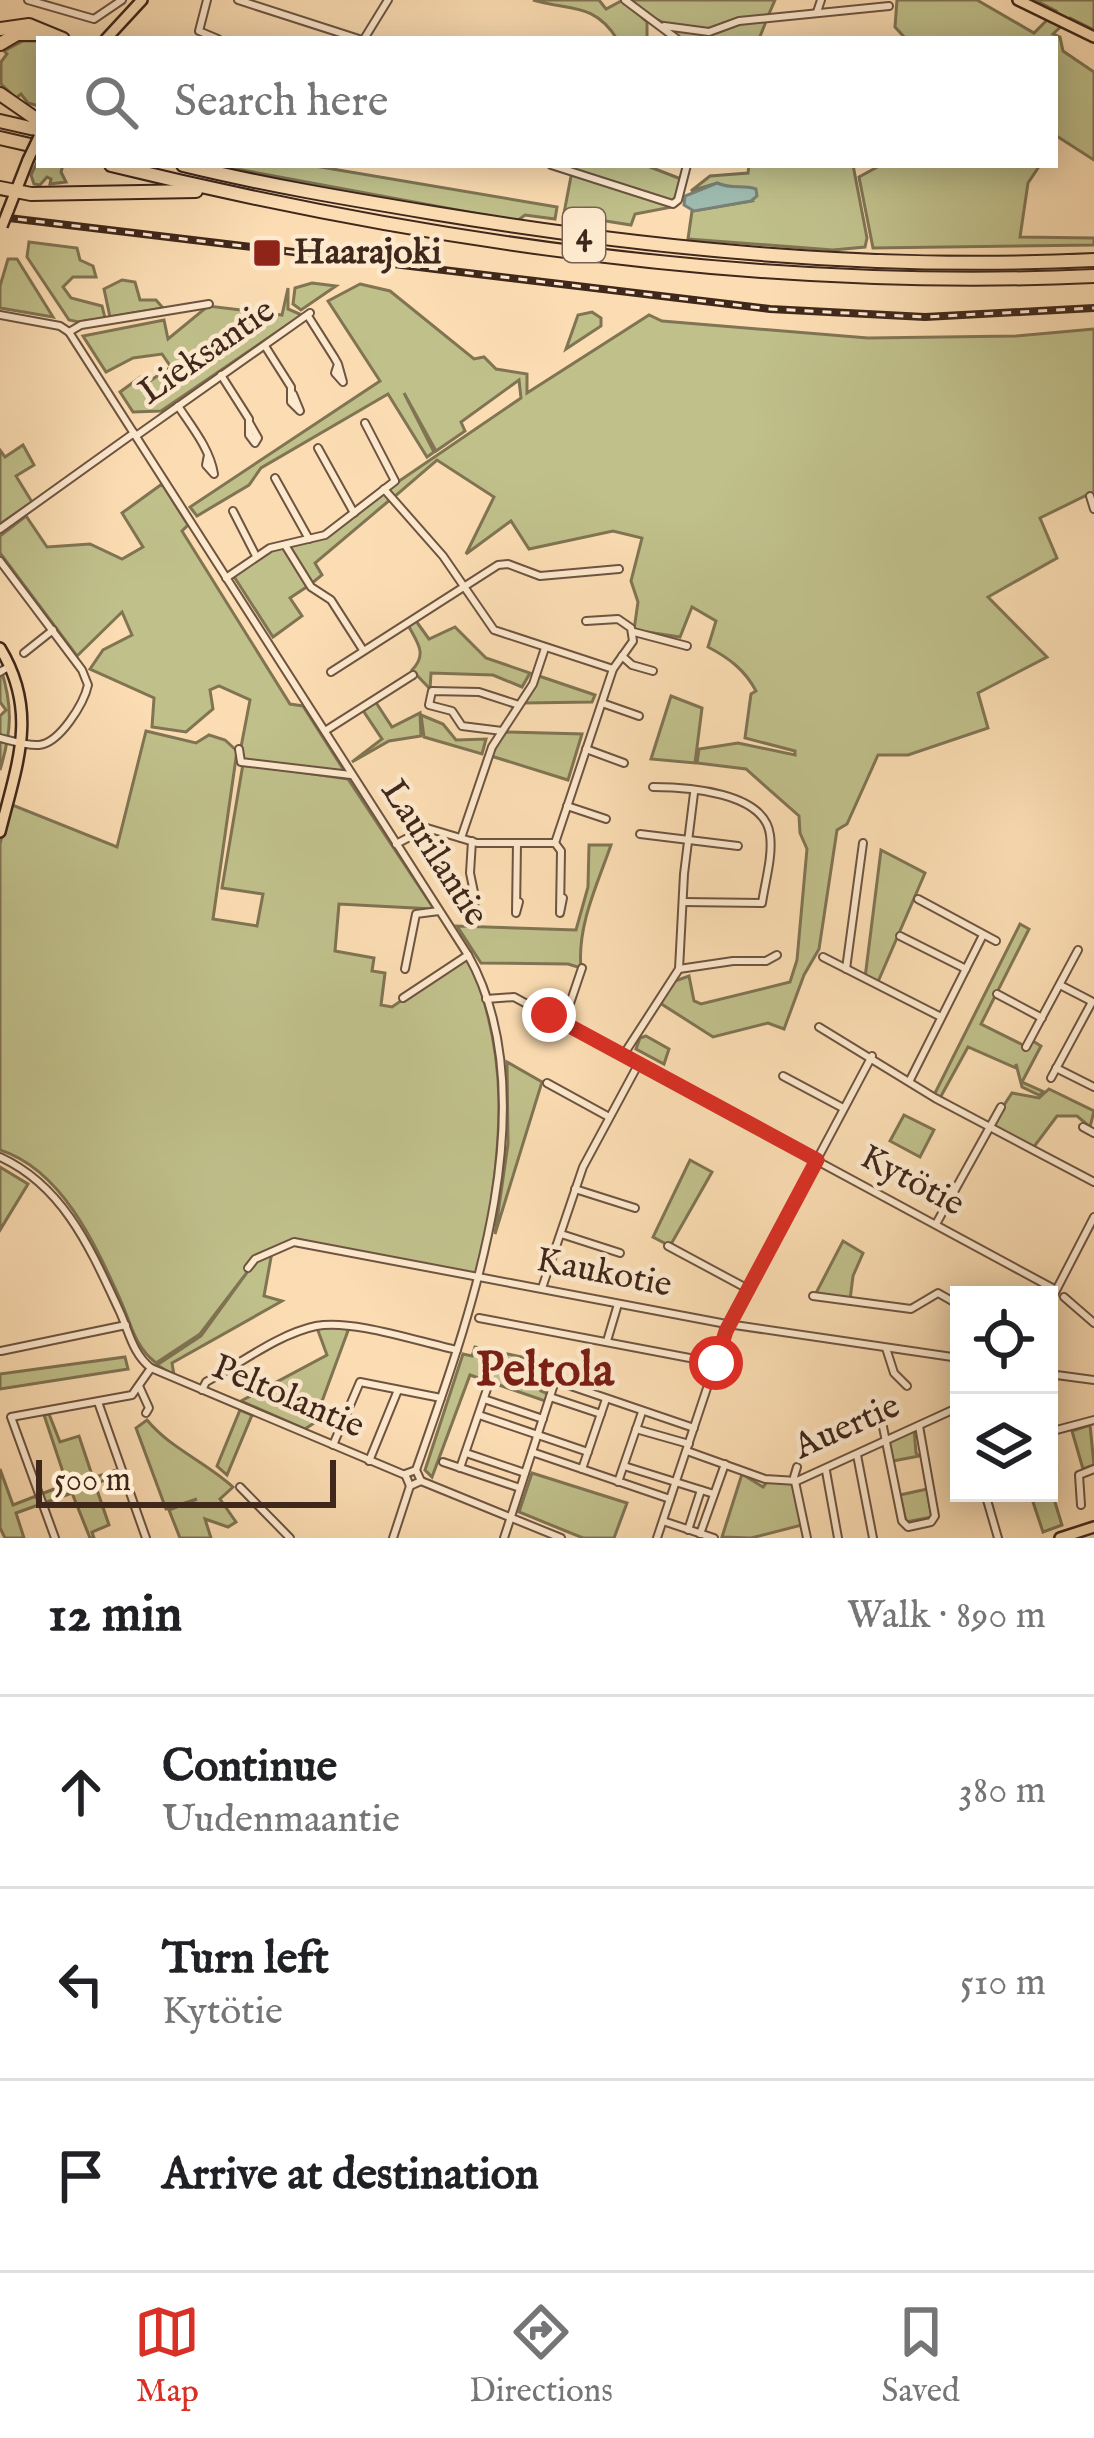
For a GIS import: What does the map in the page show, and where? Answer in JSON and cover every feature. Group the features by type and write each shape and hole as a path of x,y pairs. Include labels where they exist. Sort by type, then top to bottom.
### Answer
{"highway":[{"path":"0,29 29,25 56,36"},
{"path":"0,44 23,33 38,36"},
{"path":"0,94 36,127"},
{"path":"0,121 36,129"},
{"path":"0,138 36,146"},
{"name":"4","path":"125,168 244,195 488,238 678,263 897,277 1094,275"},
{"name":"4","path":"199,168 444,215 679,247 897,261 1094,260"},
{"path":"7,190 158,189 244,195"}],"main road":[{"path":"109,36 142,0"},
{"path":"1018,0 1094,38"},
{"path":"1,229 8,211 7,190 28,160 36,138"},
{"path":"0,648 19,686 23,708 22,742 0,832"},
{"path":"1060,1538 1094,1527"}],"street":[{"path":"28,0 94,20 122,0"},
{"path":"207,0 199,31 211,36"},
{"path":"238,0 328,35"},
{"path":"364,36 388,0"},
{"path":"625,0 649,21 709,32 739,21 889,6"},
{"path":"817,12 821,0"},
{"path":"664,26 674,36"},
{"path":"560,168 673,204 686,168"},
{"path":"0,315 60,326 69,332 208,304"},
{"name":"Lieksantie","path":"0,529 309,314 338,364"},
{"name":"Laurilantie","path":"69,332 467,955 486,999 496,1041 501,1126 481,1277 416,1470"},
{"path":"264,345 293,394"},
{"path":"221,375 250,424"},
{"path":"178,406 208,455"},
{"path":"226,578 256,557 326,535 395,481 365,422"},
{"path":"319,448 354,513"},
{"path":"275,478 309,539"},
{"path":"385,489 443,556 494,630 613,669"},
{"path":"1090,496 1094,509"},
{"path":"233,511 256,557"},
{"path":"285,545 311,587 331,600 363,650"},
{"path":"0,561 82,670 87,694 48,743 0,738"},
{"path":"331,672 499,565 540,576 620,569"},
{"path":"586,621 618,620 634,632 687,646"},
{"path":"24,653 53,631"},
{"path":"556,842 613,669 634,632"},
{"path":"461,838 491,747 533,684 545,648"},
{"path":"622,656 632,665 653,671"},
{"path":"324,732 413,675"},
{"path":"502,731 462,726 452,711 429,705 432,692 478,692 519,705"},
{"path":"602,703 638,716"},
{"path":"239,749 241,762 351,776"},
{"path":"586,749 624,763"},
{"path":"652,788 733,796 764,818 770,834 763,903 683,902"},
{"path":"624,1054 679,969 694,792"},
{"path":"567,806 606,819"},
{"path":"396,844 427,828 472,841 556,842 563,898"},
{"path":"640,834 738,846"},
{"path":"472,841 470,874 475,897"},
{"path":"517,843 514,873 519,902"},
{"path":"846,969 863,843"},
{"path":"918,899 996,940"},
{"path":"405,969 416,914 439,911"},
{"path":"910,1081 983,934"},
{"path":"900,936 966,969"},
{"path":"1026,1047 1078,950"},
{"path":"403,998 467,955"},
{"path":"679,969 766,961 777,955"},
{"path":"823,958 941,1017"},
{"path":"563,1022 582,968"},
{"path":"1051,1078 1093,1002 1059,985"},
{"path":"997,994 1042,1018"},
{"name":"Kytötie","path":"486,999 510,996 563,1022 1049,1286"},
{"path":"819,1027 1094,1182"},
{"path":"657,1538 730,1324 872,1056"},
{"path":"542,1288 575,1189 639,1063"},
{"path":"1056,1068 1094,1087"},
{"path":"783,1076 843,1108"},
{"path":"547,1083 609,1117"},
{"path":"936,1224 1001,1107"},
{"path":"1083,1126 1094,1132"},
{"path":"0,1157 58,1198 84,1240 134,1348 151,1368 131,1395 11,1417 55,1538"},
{"path":"575,1189 635,1208"},
{"path":"1058,1286 1094,1217"},
{"path":"560,1234 620,1253"},
{"name":"Kaukotie","path":"248,1268 254,1259 294,1242 730,1324 950,1357"},
{"path":"668,1246 748,1289"},
{"path":"814,1296 910,1309 938,1293 950,1300"},
{"path":"1064,1297 1094,1323"},
{"path":"607,1341 619,1303"},
{"path":"479,1318 716,1363"},
{"path":"1,1352 126,1324"},
{"path":"202,1390 206,1382 299,1331 317,1326 353,1328 457,1350"},
{"path":"886,1348 894,1372 907,1385"},
{"name":"Peltolantie","path":"151,1368 405,1475"},
{"path":"1058,1375 1094,1380"},
{"path":"504,1538 556,1378 694,1428"},
{"path":"333,1445 360,1382 441,1398"},
{"path":"139,1386 146,1413"},
{"path":"460,1468 487,1389"},
{"path":"369,1461 398,1390"},
{"path":"550,1397 601,1414"},
{"path":"582,1469 606,1399"},
{"path":"484,1400 543,1419"},
{"path":"98,1402 146,1538"},
{"name":"Auertie","path":"636,1429 775,1481 797,1481 950,1411"},
{"path":"619,1482 642,1412"},
{"path":"479,1415 588,1452"},
{"path":"881,1417 902,1521 908,1527 931,1522 935,1516 919,1426"},
{"path":"1058,1430 1094,1420"},
{"path":"532,1452 670,1499"},
{"path":"466,1453 525,1473"},
{"path":"857,1455 873,1538"},
{"path":"442,1462 520,1488"},
{"path":"700,1534 725,1464"},
{"path":"624,1466 714,1495"},
{"path":"797,1467 807,1538"},
{"path":"1081,1505 1076,1481 1094,1469"},
{"path":"393,1538 410,1486 405,1475 416,1470 421,1480 562,1538"},
{"path":"825,1470 838,1538"},
{"path":"410,1486 421,1480"},
{"path":"240,1486 290,1538"},
{"path":"688,1530 701,1490"},
{"path":"988,1502 998,1538"},
{"path":"663,1521 714,1538"}],"green space":[{"path":"533,0 599,0 606,9 623,0 647,22 647,36 615,36 599,19"},
{"path":"628,0 775,0 768,16 695,29 662,22"},
{"path":"897,0 977,0 1034,33 1056,11 1035,0 1094,0 1094,30 1070,18 1053,34 1058,36 903,36 895,27"},
{"path":"767,19 760,36 676,36 669,29 709,35"},
{"path":"1058,36 1063,51 1094,72 1094,160 1058,137"},
{"path":"23,41 36,41 36,105 21,94 16,98 1,84 4,51"},
{"path":"36,164 62,168 66,182 50,184 47,177 40,185 34,184 31,175"},
{"path":"231,168 327,168 557,207 555,219 525,215 517,221"},
{"path":"566,168 653,168 681,179 672,207 635,214 631,225 574,220 564,213 572,171"},
{"path":"749,168 854,168 865,247 833,250 688,239 692,211 751,201 717,183 691,191 710,176 748,173"},
{"path":"876,168 1038,168 1028,183 1020,237 1094,238 1094,245 873,248 859,177"},
{"path":"29,242 77,248 80,260 93,266 96,277 73,277 63,287 71,298 102,306 105,318 69,320 27,257"},
{"path":"8,259 17,259 53,317 0,308"},
{"path":"122,280 135,282 140,300 156,300 163,308 110,317 104,289"},
{"path":"312,283 336,286 301,310 293,304 295,288"},
{"path":"360,284 390,291 474,359 484,357 496,369 527,374 527,393 649,315 662,321 868,338 1016,336 1094,329 1094,498 1091,493 1040,518 1057,558 988,597 1047,657 978,693 988,728 908,755 878,755 847,824 837,830 819,949 784,1029 768,1023 713,1037 660,1003 675,981 689,976 694,1001 701,1004 790,982 797,960 807,849 799,816 746,769 697,763 699,749 738,743 795,755 795,751 745,738 751,694 756,691 736,665 708,647 716,621 692,607 680,637 634,630 638,602 631,581 642,538 613,531 529,549 511,521 466,554 494,497 437,460 393,498 386,490 521,398 519,380 461,422 465,431 436,451 404,393 434,452 427,457 388,394 261,468 249,485 197,516 190,507 380,381 328,301"},
{"path":"288,288 288,309 302,315 161,411 133,412 120,392 142,376 148,382 171,367 162,354 133,358 106,372 83,336 164,320 168,339 208,306 282,315"},
{"path":"592,312 601,318 601,326 566,349 578,315"},
{"path":"23,445 34,465 16,476 32,502 0,524 0,450 5,457"},
{"path":"162,484 188,525 182,531 290,704 303,706 345,772 244,760 241,747 250,700 219,686 210,690 213,709 186,732 152,727 154,698 90,669 103,650 132,635 122,612 77,656 0,553 0,536 26,516 47,547 90,544 122,559 143,547 122,513"},
{"path":"384,491 391,499 315,563 322,575 311,584 288,547 327,537"},
{"path":"284,547 308,586 290,598 302,616 273,637 233,575 270,550"},
{"path":"416,621 429,639 455,627 486,658 530,673 522,687 493,675 431,673 430,689 412,670 420,653 408,625"},
{"path":"0,666 9,718 0,770 0,716 6,710 0,702"},
{"path":"539,676 595,695 592,702 525,703"},
{"path":"671,696 702,708 695,763 651,759"},
{"path":"375,701 392,727 420,713 421,736 389,741 352,762 382,739 362,709"},
{"path":"421,715 443,724 456,740 486,739 482,754 424,737"},
{"path":"146,731 196,743 209,735 237,751 213,919 257,926 263,894 222,888 243,764 348,779 434,909 339,904 335,951 374,958 372,971 385,973 381,1005 392,1007 468,955 493,1038 498,1077 497,1153 481,1277 293,1242 272,1252 264,1296 282,1301 172,1363 174,1375 157,1365 201,1336 251,1267 200,1334 156,1363 138,1342 74,1211 41,1174 0,1150 0,844 10,804 117,847"},
{"path":"504,732 582,734 568,780 491,756"},
{"path":"589,845 611,845 585,921 581,968 481,963 457,926 576,930 588,887"},
{"path":"881,850 925,873 877,984 865,978"},
{"path":"1020,924 1029,929 981,1024 1025,1046 1031,1040 1041,1046 1022,1082 1044,1092 1039,1095 1022,1087 1016,1064 1016,1068 968,1047 940,1098 934,1095"},
{"path":"646,1036 669,1049 664,1064 636,1049"},
{"path":"507,1062 542,1082 495,1234 508,1144"},
{"path":"1049,1089 1094,1111 1090,1127 1077,1116 1057,1116 1033,1148 991,1125 1012,1093 1039,1098"},
{"path":"904,1115 934,1130 920,1157 890,1141"},
{"path":"690,1160 712,1172 670,1246 653,1237"},
{"path":"0,1167 28,1184 0,1230"},
{"path":"843,1241 863,1253 850,1300 815,1295"},
{"path":"317,1328 349,1328 314,1423 305,1429 241,1401 327,1355"},
{"path":"475,1347 550,1363 541,1391 548,1394 545,1401 470,1375 432,1477 425,1470 463,1354 472,1356"},
{"path":"125,1357 128,1369 0,1389 0,1374"},
{"path":"240,1410 252,1415 227,1475 217,1466"},
{"path":"49,1414 60,1442 79,1436 93,1478 119,1469 121,1473 95,1484 109,1525 92,1532 94,1538 72,1493 16,1513 24,1538 5,1538 0,1528 0,1469 13,1505 67,1484 44,1415"},
{"path":"147,1420 233,1487 220,1499 236,1522 228,1527 205,1519 211,1538 180,1538 169,1510 197,1499 166,1509 136,1428"},
{"path":"1090,1425 1094,1465 1083,1469 1072,1431"},
{"path":"914,1429 919,1456 893,1461 888,1442"},
{"path":"532,1473 627,1503 614,1538 583,1538 519,1512"},
{"path":"742,1474 763,1487 767,1482 794,1484 802,1525 751,1538 722,1537"},
{"path":"927,1489 932,1517 906,1522 900,1495"},
{"path":"1033,1502 1055,1502 1062,1525 1043,1532"}],"shaded area":[{"path":"717,183 756,189 757,196 694,211 684,205 685,196"}],"railway":[{"path":"0,217 770,309 925,317 1094,308"}],"place":[{"name":"Haarajoki","path":"267,253"}],"district":[{"name":"Peltola","path":"545,1372"}],"route":[{"path":"549,1015 817,1160 726,1331 716,1363"}]}
